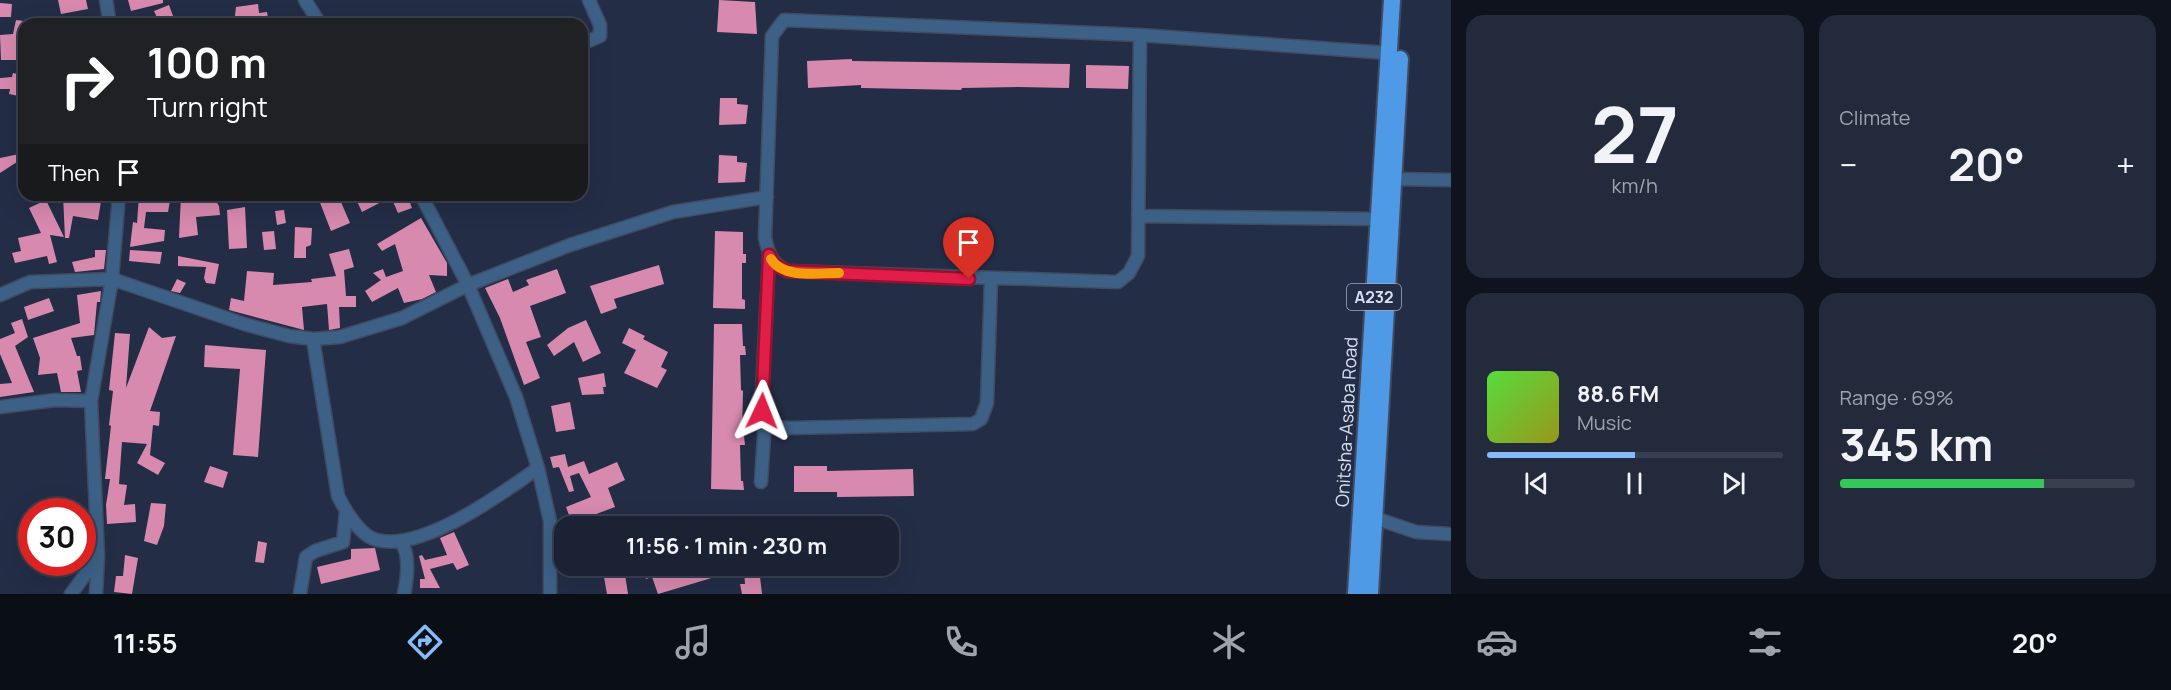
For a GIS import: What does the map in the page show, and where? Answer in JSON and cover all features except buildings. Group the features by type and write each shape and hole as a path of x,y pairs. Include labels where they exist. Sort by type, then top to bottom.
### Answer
{"highway":[{"name":"Onitsha-Asaba Road","path":"1356,594 1384,216 1392,0"},
{"name":"A232","path":"1370,594 1375,518 1384,216 1393,179 1403,0"}],"street":[{"path":"106,0 109,18"},
{"path":"305,0 316,18"},
{"path":"588,41 600,36 600,25 589,0"},
{"path":"761,482 765,421 762,411 769,255 765,238 772,36 784,20 1140,35 1389,53"},
{"path":"769,255 774,264 787,271 1118,282 1129,273 1138,256 1140,35"},
{"path":"1393,179 1451,180"},
{"path":"0,295 30,282 112,279 244,324 289,336 313,339 340,337 402,318 468,285 570,245 673,212 767,197"},
{"path":"96,594 98,556 91,401 112,279 118,201"},
{"path":"424,201 468,285 516,397 538,468 550,521 550,594"},
{"path":"1138,216 1384,216"},
{"path":"765,421 774,427 789,428 973,424 981,419 987,403 991,279"},
{"path":"313,339 335,485 346,511 370,537 400,542 476,512 538,468"},
{"path":"0,407 55,400 91,401"},
{"path":"300,594 306,557 315,551 342,542 346,511"},
{"path":"1375,518 1416,532 1451,534"},
{"path":"400,542 404,546 407,568 404,594"},
{"path":"71,594 98,556"}],"slow traffic":[{"path":"771,259 774,264 787,271 839,273"}],"route":[{"path":"762,411 769,255 774,264 787,271 969,279"}]}
